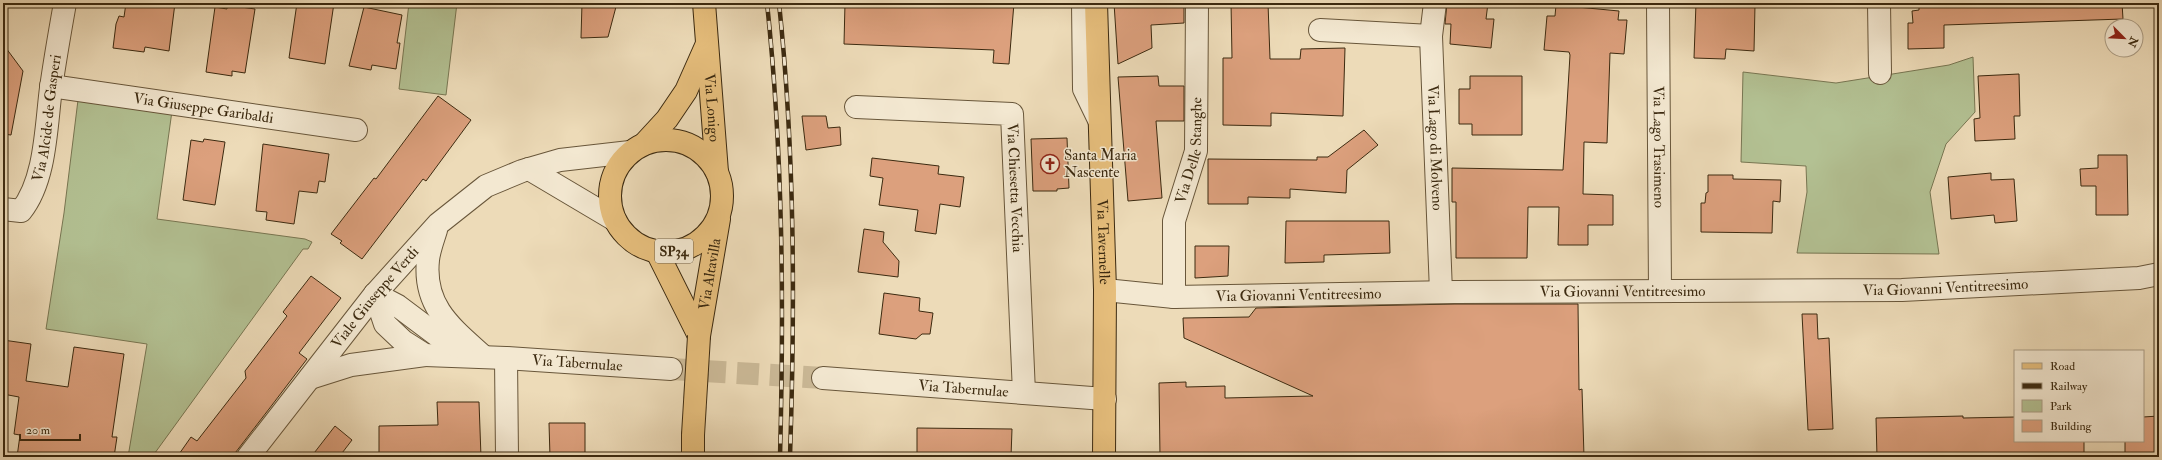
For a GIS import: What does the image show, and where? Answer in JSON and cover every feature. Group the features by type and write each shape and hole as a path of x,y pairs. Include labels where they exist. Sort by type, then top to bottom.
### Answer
{"main road":[{"name":"Via Lonigo","path":"704,3 717,172"},
{"name":"Via Tavernelle","path":"1096,3 1105,290 1104,457"},
{"name":"Via Lonigo","path":"637,148 667,119 686,91 707,43"},
{"name":"SP34","path":"665,140 686,143 699,150 710,160 717,172 723,198 720,212 712,229 698,242 681,250 657,252 647,249 629,238 620,229 615,220 611,206 610,191 614,176 620,163 637,148 665,140"},
{"name":"Via Altavilla","path":"693,457 699,336 720,212"},
{"name":"Via Altavilla","path":"657,252 699,336"}],"street":[{"name":"Via Alcide de Gasperi","path":"3,209 21,211 29,201 35,186 43,148 51,86 65,3"},
{"path":"1084,3 1084,89 1099,120"},
{"name":"Via Delle Stanghe","path":"1174,297 1174,220 1196,151 1197,3"},
{"name":"Via Lago di Molveno","path":"1435,3 1432,36 1441,292"},
{"name":"Via Lago Trasimeno","path":"1658,3 1660,291"},
{"path":"1879,3 1880,73"},
{"path":"1320,30 1432,36"},
{"name":"Via Giuseppe Garibaldi","path":"51,86 356,130"},
{"name":"Via Chiesetta Vecchia","path":"856,107 1017,108 1024,393"},
{"name":"Viale Giuseppe Verdi","path":"248,457 376,294 438,224 486,186 529,169 560,160 637,148"},
{"path":"529,169 615,220"},
{"path":"438,224 428,259 428,285 437,310 450,326 484,357"},
{"name":"Via Giovanni Ventitreesimo","path":"1105,290 1174,297 1441,292 1902,290 2152,280"},
{"path":"376,294 385,324 403,341 425,355"},
{"name":"Via Tabernulae","path":"376,294 398,306 446,342 484,357"},
{"name":"Via Tabernulae","path":"310,378 352,366 425,355 506,358 671,369"},
{"path":"506,358 507,457"},
{"name":"Via Tabernulae","path":"823,378 1024,393 1057,397 1105,399"}],"green space":[{"path":"409,3 457,3 446,95 399,89"},
{"path":"1973,57 1975,112 1946,144 1930,192 1939,254 1797,253 1807,192 1806,166 1741,162 1743,72 1836,83 1949,65"},
{"path":"78,100 172,111 157,219 305,239 312,242 308,249 303,249 152,457 128,457 147,344 46,329 64,213"}],"building":[{"path":"126,3 175,3 169,51 145,47 144,52 113,48 116,24 119,16 124,17"},
{"path":"297,3 334,3 325,64 289,58"},
{"path":"582,3 617,3 608,37 581,38"},
{"path":"845,3 1014,3 1009,64 993,63 994,50 844,44"},
{"path":"1114,3 1150,3 1150,7 1184,5 1184,23 1151,25 1152,48 1118,64"},
{"path":"1231,3 1268,3 1270,59 1300,59 1301,49 1345,48 1343,116 1271,113 1271,126 1223,125 1223,58 1232,58"},
{"path":"1447,3 1488,3 1486,19 1494,19 1491,48 1450,44 1451,24 1445,24"},
{"path":"1696,3 1755,5 1754,51 1726,49 1725,59 1694,58"},
{"path":"1919,3 2122,3 2123,18 1944,25 1944,48 1908,49 1908,23 1913,23 1912,11 1919,10"},
{"path":"227,5 255,9 245,73 232,71 232,76 206,72 215,7 227,9"},
{"path":"1556,5 1619,11 1618,20 1627,20 1624,54 1610,53 1607,143 1584,142 1583,194 1613,195 1613,225 1588,225 1588,245 1558,245 1559,207 1528,207 1527,258 1456,258 1456,202 1452,202 1452,168 1563,170 1570,55 1569,52 1544,50 1547,16 1555,16"},
{"path":"364,7 402,15 397,43 400,43 396,69 372,65 371,70 349,66"},
{"path":"3,44 23,71 11,135 3,134"},
{"path":"2019,74 2020,116 2014,116 2015,139 1975,141 1974,119 1980,118 1978,76"},
{"path":"1158,76 1159,86 1184,86 1184,121 1156,121 1162,198 1128,201 1118,77"},
{"path":"1470,76 1522,76 1522,135 1472,135 1472,124 1459,124 1459,89 1470,89"},
{"path":"438,96 471,120 426,181 423,179 362,259 340,243 342,241 331,234 374,178 376,179"},
{"path":"802,116 826,116 828,128 840,127 841,145 806,150"},
{"path":"1364,130 1378,145 1347,170 1346,193 1290,189 1290,198 1248,197 1248,204 1208,204 1208,159 1317,160 1317,157 1328,157"},
{"name":"Santa Maria Nascente","path":"1067,138 1069,188 1057,189 1057,191 1033,191 1031,139"},
{"path":"204,139 225,142 215,205 183,200 191,140 203,142"},
{"path":"263,144 329,154 325,182 319,181 317,193 299,191 294,224 266,220 267,212 256,211"},
{"path":"2098,155 2127,155 2128,215 2096,215 2096,186 2081,186 2080,169 2098,168"},
{"path":"872,158 939,166 938,174 964,177 960,207 940,204 936,234 915,231 918,210 879,205 883,178 870,176"},
{"path":"1991,173 1991,180 2014,179 2017,221 1995,223 1994,215 1951,219 1948,177"},
{"path":"1708,175 1733,175 1733,179 1781,180 1780,202 1773,201 1772,233 1701,232 1701,203 1705,203 1706,193 1708,192"},
{"path":"1286,221 1389,221 1390,253 1324,255 1324,262 1285,263"},
{"path":"864,229 884,232 883,242 899,261 898,277 858,272"},
{"path":"1195,246 1229,246 1228,276 1195,278"},
{"path":"311,276 341,298 299,353 307,359 232,457 177,457 191,437 197,441 246,378 245,371 287,316 283,312"},
{"path":"884,293 920,298 919,311 933,313 930,334 922,334 916,339 879,334"},
{"path":"1454,304 1578,304 1579,390 1582,389 1584,457 1160,457 1159,383 1186,382 1186,387 1225,386 1225,398 1313,396 1184,338 1183,318 1249,317 1256,308"},
{"path":"1802,314 1817,314 1818,339 1829,338 1833,429 1808,430"},
{"path":"3,340 31,344 26,381 68,387 74,347 124,354 112,437 117,437 114,457 17,457 20,435 14,434 19,397 3,394"},
{"path":"437,402 479,402 481,457 379,457 379,426 438,425"},
{"path":"1963,416 1963,418 2014,417 2014,442 2084,442 2084,457 1877,457 1876,418"},
{"path":"2159,416 2159,457 2125,457 2125,442 2144,442 2144,417"},
{"path":"549,423 585,423 585,457 550,457"},
{"path":"335,426 352,440 339,457 311,457"},
{"path":"917,428 1012,429 1011,457 917,456"}],"tunnel":[{"path":"671,369 823,378"}],"railway":[{"path":"767,3 776,116 781,230 782,343 780,457"},
{"path":"779,3 791,173 793,344 790,457"}],"place":[{"name":"Santa Maria Nascente","path":"1050,164"}]}
